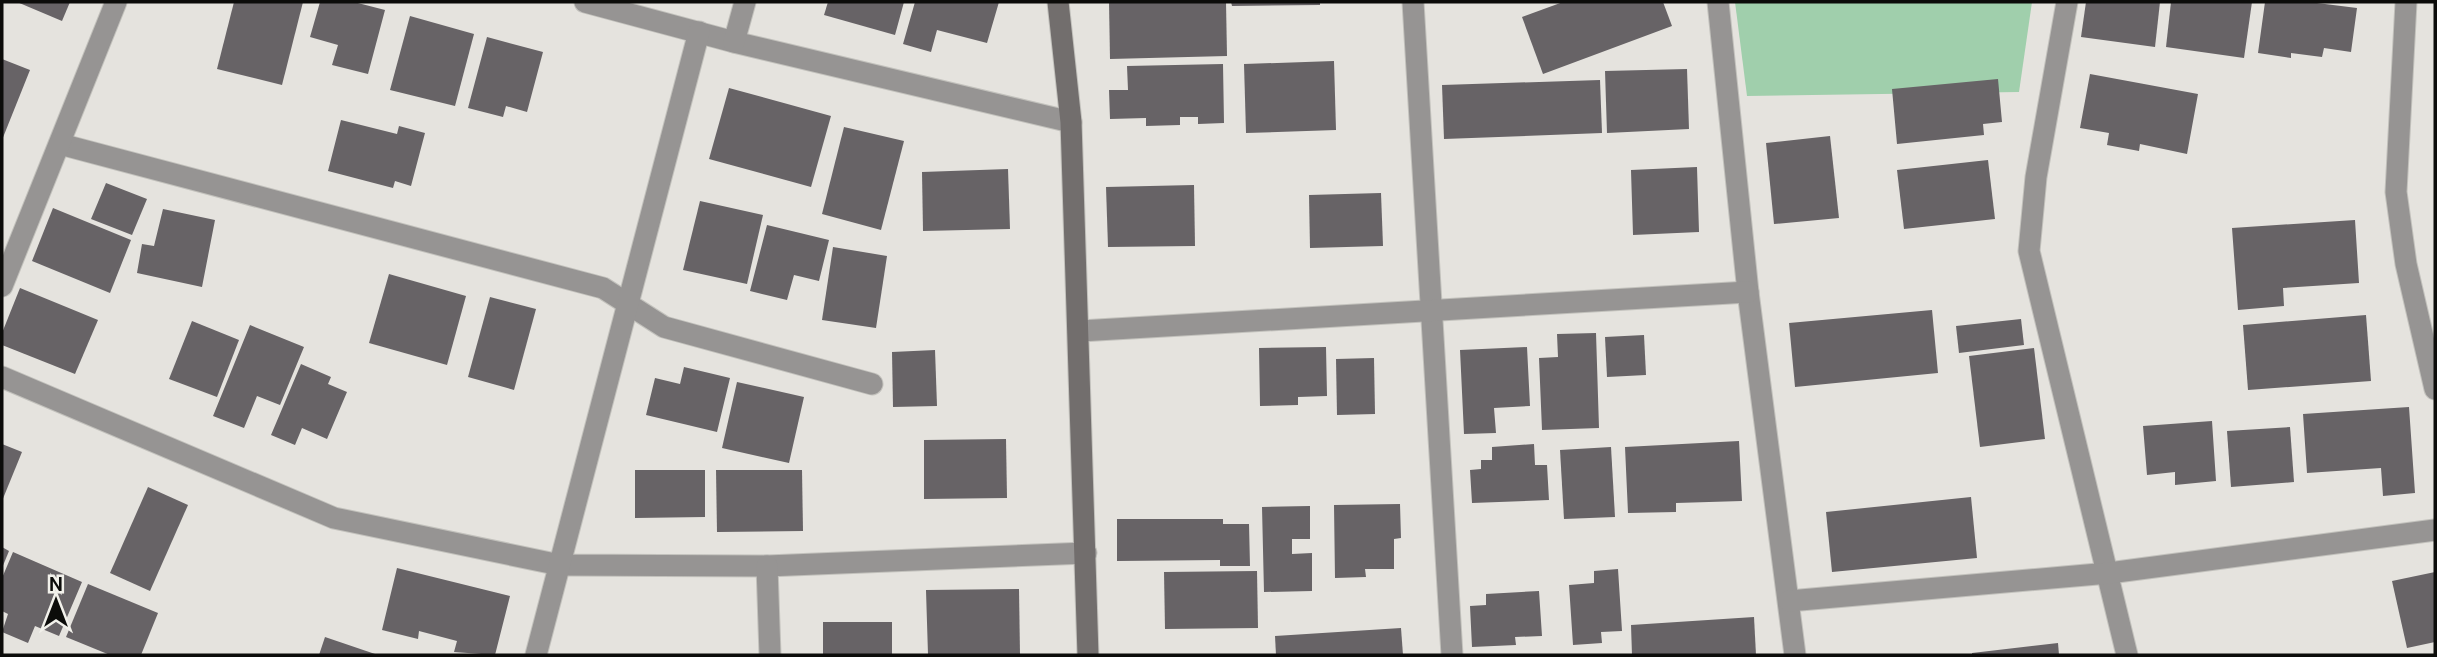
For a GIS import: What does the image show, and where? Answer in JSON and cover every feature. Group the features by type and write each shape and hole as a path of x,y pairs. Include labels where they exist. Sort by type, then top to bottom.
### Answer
{"street":[{"path":"2,286 116,2"},
{"path":"585,2 734,42 1071,122"},
{"path":"734,42 745,2"},
{"path":"1059,2 1071,122 1080,331 1088,655"},
{"path":"1413,2 1429,312 1452,655"},
{"path":"1718,2 1748,292 1795,655"},
{"path":"2067,2 2036,177 2029,251 2127,655"},
{"path":"2406,2 2396,192 2406,264 2435,389"},
{"path":"536,655 699,32"},
{"path":"60,144 603,288 664,327 872,384"},
{"path":"1080,331 1748,292"},
{"path":"2,377 334,518 559,565 767,566 1086,553"},
{"path":"1789,601 2109,573 2435,530"},
{"path":"767,566 770,655"}],"green space":[{"path":"1735,2 2032,2 2019,92 1747,96"}],"building":[{"path":"17,2 70,2 62,21"},
{"path":"234,2 303,2 282,85 217,69"},
{"path":"320,2 354,2 385,10 368,74 332,65 338,45 310,37"},
{"path":"828,2 904,2 895,35 824,15"},
{"path":"915,2 999,2 987,43 937,30 931,52 903,44"},
{"path":"1109,2 1226,2 1227,56 1110,59"},
{"path":"1231,2 1320,2 1320,5 1232,6"},
{"path":"1563,2 1663,2 1672,26 1543,74 1522,17"},
{"path":"2086,2 2160,2 2155,47 2081,37"},
{"path":"2171,2 2252,2 2244,58 2166,47"},
{"path":"2265,2 2309,2 2357,8 2351,52 2324,48 2322,57 2291,53 2291,58 2258,53"},
{"path":"410,16 474,34 455,106 390,90"},
{"path":"487,37 543,52 527,112 506,106 503,117 468,108"},
{"path":"2,59 30,70 2,140"},
{"path":"1334,61 1336,130 1246,133 1244,64"},
{"path":"1223,64 1224,123 1198,124 1198,117 1180,117 1180,125 1146,126 1146,118 1110,119 1109,90 1128,90 1127,66"},
{"path":"1687,69 1689,129 1607,133 1605,71"},
{"path":"2090,74 2198,94 2187,154 2140,144 2139,151 2107,145 2109,133 2080,128"},
{"path":"1998,79 2002,122 1983,124 1984,135 1897,144 1892,89"},
{"path":"1600,80 1602,133 1444,139 1442,85"},
{"path":"729,88 831,116 811,187 709,159"},
{"path":"341,120 397,134 399,126 425,133 411,186 395,181 393,188 328,171"},
{"path":"844,127 904,141 881,230 822,214"},
{"path":"1830,136 1839,218 1774,224 1766,143"},
{"path":"1988,160 1995,219 1904,229 1897,170"},
{"path":"1697,167 1699,232 1633,235 1631,170"},
{"path":"1008,169 1010,229 923,231 922,172"},
{"path":"106,183 147,199 132,235 91,219"},
{"path":"1194,185 1195,246 1108,247 1106,187"},
{"path":"1381,193 1383,246 1310,248 1309,195"},
{"path":"700,201 763,215 747,284 683,270"},
{"path":"53,208 131,240 110,293 32,261"},
{"path":"163,209 215,220 202,287 137,273 142,244 154,246"},
{"path":"2355,220 2359,283 2283,288 2284,306 2238,310 2232,228"},
{"path":"767,225 829,240 819,281 794,275 787,300 750,291"},
{"path":"833,247 887,256 876,328 822,320"},
{"path":"389,274 466,296 447,365 369,343"},
{"path":"20,288 98,320 75,374 2,345 2,333"},
{"path":"490,297 536,309 514,390 468,377"},
{"path":"1932,310 1938,373 1795,387 1789,323"},
{"path":"2366,315 2371,381 2248,390 2243,325"},
{"path":"2021,319 2024,345 1959,353 1956,326"},
{"path":"192,321 239,340 217,397 169,379"},
{"path":"250,325 304,347 280,405 257,396 244,428 213,416"},
{"path":"1596,333 1599,428 1542,430 1539,358 1558,357 1557,334"},
{"path":"1644,335 1646,375 1607,377 1605,337"},
{"path":"1326,347 1327,396 1298,397 1298,405 1260,406 1259,348"},
{"path":"1527,347 1530,406 1494,408 1496,433 1464,434 1460,350"},
{"path":"2034,348 2045,439 1980,447 1969,356"},
{"path":"935,350 937,406 893,407 892,352"},
{"path":"1374,358 1375,414 1337,415 1336,359"},
{"path":"301,364 331,377 328,384 347,392 327,439 302,428 295,445 271,435"},
{"path":"684,367 730,378 717,432 646,415 655,378 680,384"},
{"path":"737,382 804,397 789,463 722,448"},
{"path":"2409,407 2415,493 2383,496 2381,468 2307,473 2303,414"},
{"path":"2212,421 2216,481 2175,485 2175,472 2147,475 2143,426"},
{"path":"2290,427 2294,482 2231,487 2227,431"},
{"path":"1006,439 1007,498 924,499 924,440"},
{"path":"1739,441 1742,501 1676,503 1676,512 1628,513 1625,447"},
{"path":"2,444 22,452 2,501"},
{"path":"1534,444 1535,465 1547,465 1549,500 1472,503 1470,470 1481,469 1481,460 1492,460 1492,447"},
{"path":"1611,447 1615,517 1564,519 1560,450"},
{"path":"635,470 705,470 705,517 635,518"},
{"path":"716,470 802,470 803,531 717,532"},
{"path":"148,487 188,505 150,591 110,573"},
{"path":"1971,497 1977,558 1832,572 1826,512"},
{"path":"1400,504 1401,538 1394,539 1394,569 1365,569 1366,577 1335,578 1334,505"},
{"path":"1310,506 1310,539 1292,539 1292,554 1312,553 1312,591 1264,592 1262,507"},
{"path":"1117,519 1223,519 1223,524 1249,524 1250,566 1220,566 1220,560 1117,561"},
{"path":"2,547 9,551 2,568"},
{"path":"13,552 82,582 59,636 35,626 28,643 2,632 8,614 2,611 2,578"},
{"path":"397,568 510,596 495,655 454,652 457,641 419,631 418,639 382,630"},
{"path":"1618,569 1622,631 1601,632 1602,643 1573,645 1569,585 1594,583 1594,571"},
{"path":"1257,571 1258,628 1165,629 1164,572"},
{"path":"2435,572 2435,642 2407,648 2392,581"},
{"path":"88,584 158,613 141,655 110,655 66,637"},
{"path":"1019,589 1020,655 928,655 926,590"},
{"path":"1539,591 1542,636 1515,637 1516,645 1472,647 1470,606 1486,605 1486,594"},
{"path":"1754,617 1756,655 1632,655 1631,625"},
{"path":"823,622 892,622 892,655 823,655"},
{"path":"1401,628 1403,655 1276,655 1275,636"},
{"path":"325,637 378,655 319,655"},
{"path":"2058,643 2059,655 1972,655 1972,653"}]}
